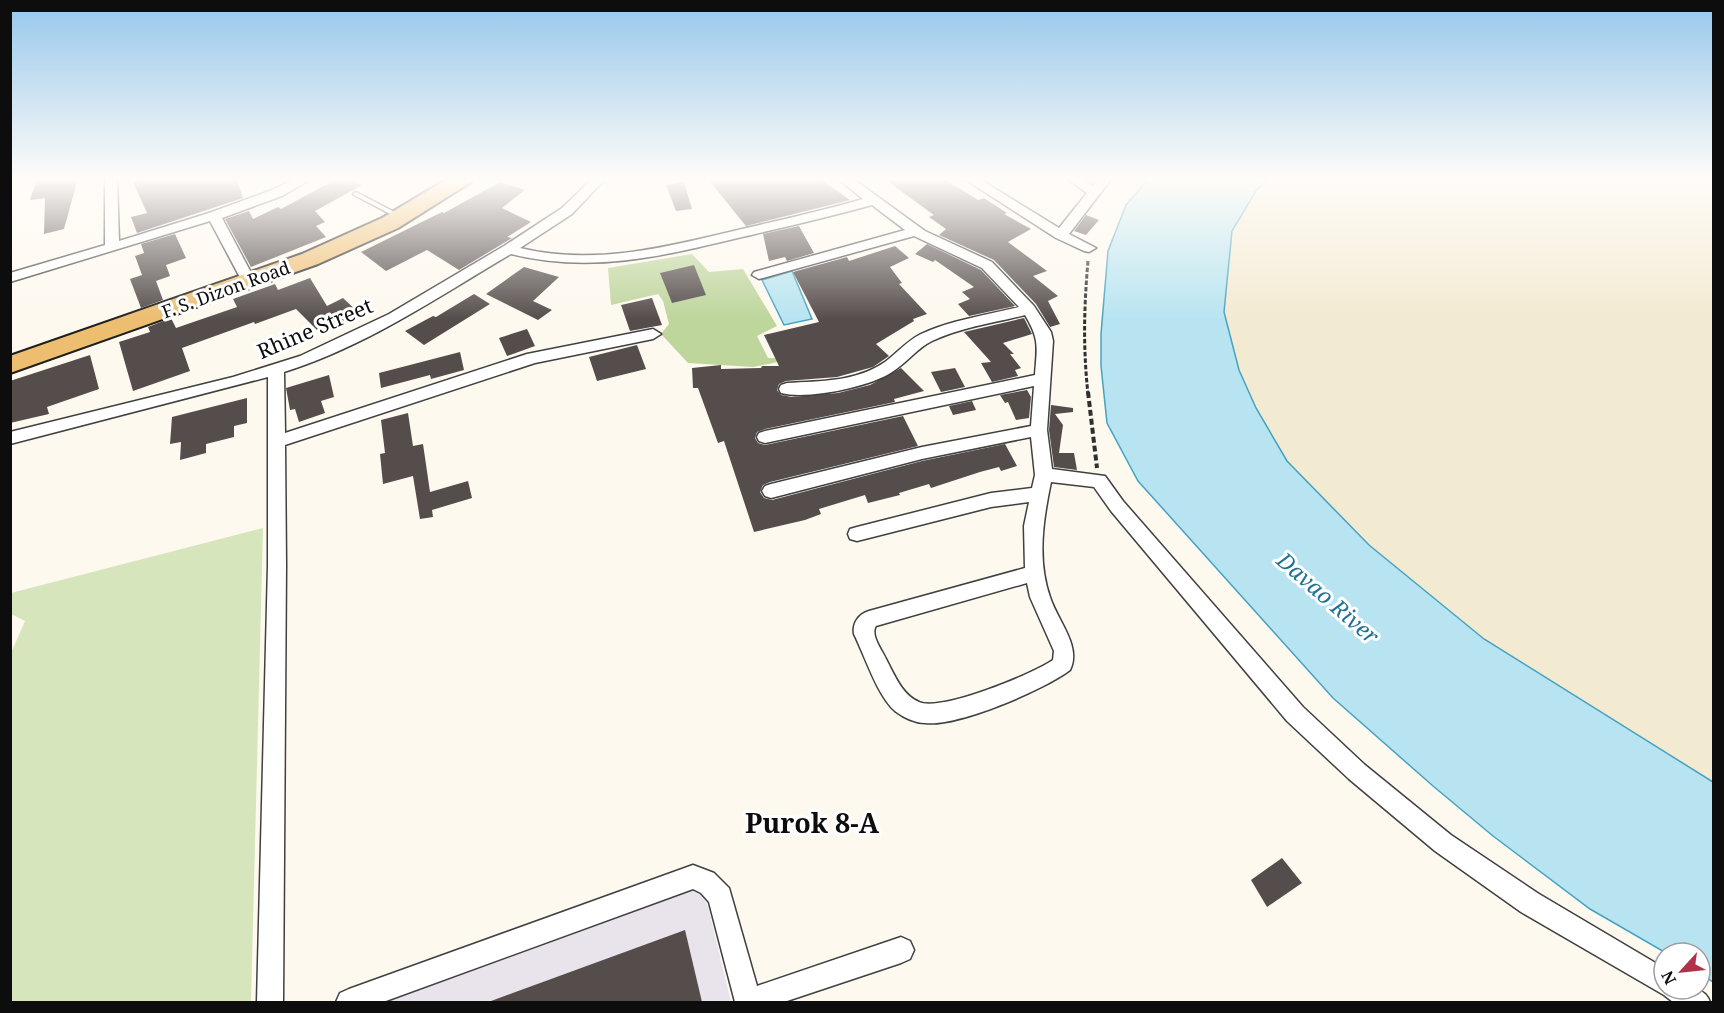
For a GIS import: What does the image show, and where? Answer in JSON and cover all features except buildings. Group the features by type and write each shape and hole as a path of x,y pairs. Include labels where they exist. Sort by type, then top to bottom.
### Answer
{"main road":[{"name":"F. S. Dizon Road","path":"10,365 249,282 321,255 383,225"}],"street":[{"path":"112,225 112,248"},
{"path":"10,279 184,225"},
{"path":"219,225 249,282"},
{"name":"Rhine Street","path":"10,438 276,371 339,345 385,321 510,249 546,225"},
{"path":"510,249 531,256 582,261 638,256 776,225"},
{"path":"908,225 932,241 987,265 1029,309 1043,332 1039,430 1044,475 1038,494 1033,526 1035,573 1041,597 1064,651 1063,664 1055,672 1020,688 938,713 923,714 899,701 864,634 865,623 869,619 1035,573"},
{"path":"1045,225 1089,248"},
{"path":"1061,235 1068,225"},
{"path":"759,275 916,231"},
{"path":"787,389 852,384 889,367 914,346 931,336 1029,309"},
{"path":"275,442 533,358 653,334"},
{"path":"270,1002 277,565 276,371"},
{"path":"765,437 1042,379"},
{"path":"771,492 922,453 1039,430"},
{"path":"1044,475 1099,481 1117,506 1295,714 1357,772 1443,843 1530,903 1652,975"},
{"path":"857,534 991,500 1038,494"},
{"path":"349,1002 693,877 709,883 720,897 748,1002 901,950"}],"path":[{"path":"1089,248 1084,301 1084,357 1099,481"}],"shaded area":[{"path":"1235,225 1713,225 1713,782 1484,639 1369,545 1287,461 1256,408 1239,370 1224,312 1232,231"},
{"path":"690,889 697,890 708,907 731,1002 385,1002"}],"green space":[{"path":"692,254 709,272 743,269 777,326 757,336 768,358 797,358 753,367 688,363 661,334 669,324 663,301 658,294 611,305 608,268"},
{"path":"263,528 251,1002 11,1002 10,655 25,621 11,614 11,593"}],"water":[{"name":"Davao River","path":"1118,225 1235,225 1232,231 1224,312 1239,370 1256,408 1287,461 1369,545 1484,639 1713,782 1713,982 1712,941 1652,941 1652,945 1590,909 1493,836 1333,698 1138,481 1107,423 1101,366 1101,334 1108,251"},
{"path":"792,271 812,319 784,325 762,280"}],"district":[{"name":"Purok 8-A","path":"812,824"}]}
